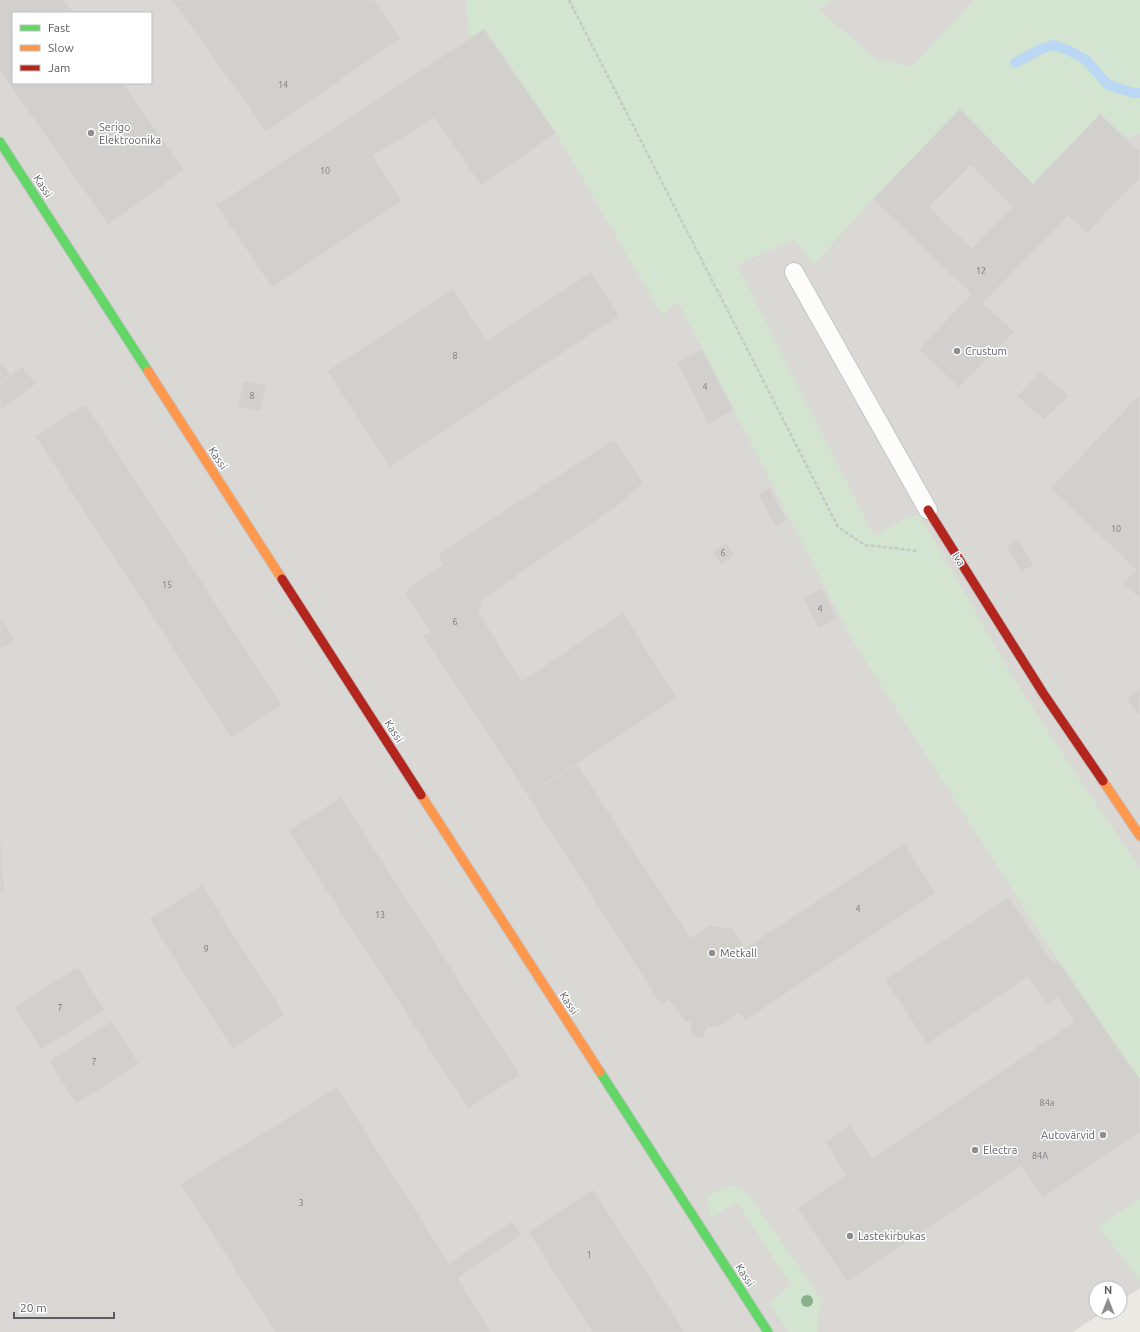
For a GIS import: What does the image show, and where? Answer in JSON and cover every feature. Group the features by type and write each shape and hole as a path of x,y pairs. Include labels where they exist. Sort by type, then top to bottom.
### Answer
{"street":[{"name":"Kassi","path":"0,142 768,1332"},
{"name":"Iva","path":"928,510 1043,693 1140,836"}],"lane":[{"name":"Iva","path":"794,272 928,510"}],"path":[{"path":"569,0 838,527 866,545 916,550 959,560"}],"shaded area":[{"path":"0,0 1140,0 1140,1288 1128,1296 1128,1280 1088,1280 1088,1320 1091,1320 1073,1332 0,1332"}],"green space":[{"path":"467,0 831,0 819,10 876,59 912,67 974,0 1140,0 1140,134 1126,138 1100,114 1033,184 960,110 873,199 813,265 795,239 737,265 874,536 907,518 919,514 1014,679 1081,782 1140,868 1140,1080 1057,959 854,643 678,302 662,315 556,133 484,29 470,38 467,18"},
{"path":"730,1186 739,1188 747,1193 822,1300 817,1332 789,1332 769,1303 791,1285 737,1202 711,1218 707,1199 717,1191"},
{"path":"1140,1199 1140,1280 1098,1226"}],"building":[{"path":"0,0 64,0 73,12 12,12 12,84 124,84 184,170 108,225 0,71"},
{"path":"172,0 374,0 401,38 266,132"},
{"path":"484,29 556,133 481,186 435,118 373,156 402,201 272,288 216,205"},
{"path":"960,109 1033,184 1100,114 1140,152 1140,178 1087,233 1068,216 983,303 1014,332 959,388 919,349 971,294 873,199","holes":["971,165 1012,207 972,248 929,207"]},
{"path":"591,272 619,316 390,467 327,371 453,289 487,340"},
{"path":"702,349 734,410 708,424 677,363"},
{"path":"0,360 11,375 0,383"},
{"path":"22,366 36,384 0,410 0,383"},
{"path":"1041,371 1069,396 1044,420 1017,396"},
{"path":"243,381 266,385 261,411 238,407"},
{"path":"1140,394 1140,599 1123,583 1136,570 1050,488"},
{"path":"86,404 282,705 231,738 35,436"},
{"path":"614,439 643,483 620,504 482,600 479,613 522,681 623,613 677,698 527,795 422,634 431,632 406,596 406,590 443,564 438,556 443,551"},
{"path":"770,488 787,520 775,527 758,494"},
{"path":"1018,539 1034,565 1021,572 1006,546"},
{"path":"726,542 735,555 721,565 712,552"},
{"path":"822,588 837,619 818,629 803,598"},
{"path":"0,616 15,640 0,649"},
{"path":"1140,688 1140,712 1138,714 1126,699"},
{"path":"577,764 691,938 709,925 733,929 745,948 904,843 936,893 745,1021 739,1013 719,1027 708,1027 703,1037 695,1038 690,1032 692,1023 684,1021 669,1000 661,1005 527,795"},
{"path":"341,797 520,1075 468,1109 288,831"},
{"path":"0,809 4,891 0,892"},
{"path":"202,885 285,1015 232,1049 149,919"},
{"path":"1009,897 1053,963 1057,959 1140,1080 1140,1132 1043,1198 1021,1166 847,1282 797,1208 846,1175 825,1142 850,1125 872,1158 1074,1022 1058,997 1047,1004 1028,977 927,1044 885,980"},
{"path":"78,967 105,1010 41,1050 14,1007"},
{"path":"112,1021 139,1064 76,1104 49,1061"},
{"path":"337,1087 449,1263 512,1221 522,1235 458,1278 491,1332 275,1332 180,1184"},
{"path":"593,1189 685,1332 592,1332 528,1232"}],"waterway":[{"path":"1015,63 1041,49 1053,45 1068,50 1086,60 1108,85 1134,93 1140,93"}],"traffic: fast":[{"path":"0,142 148,371"},
{"path":"600,1072 768,1332"}],"traffic: slow":[{"path":"148,371 282,579"},
{"path":"1103,781 1140,836"},
{"path":"421,795 600,1072"}],"traffic: jam":[{"path":"928,510 1043,693 1103,781"},
{"path":"282,579 421,795"}],"place":[{"name":"Serigo Elektroonika","path":"91,133"},
{"name":"Crustum","path":"957,351"},
{"name":"Metkall","path":"712,953"},
{"name":"Autovärvid","path":"1103,1135"},
{"name":"Electra","path":"975,1150"},
{"name":"Lastekirbukas","path":"850,1236"}]}
